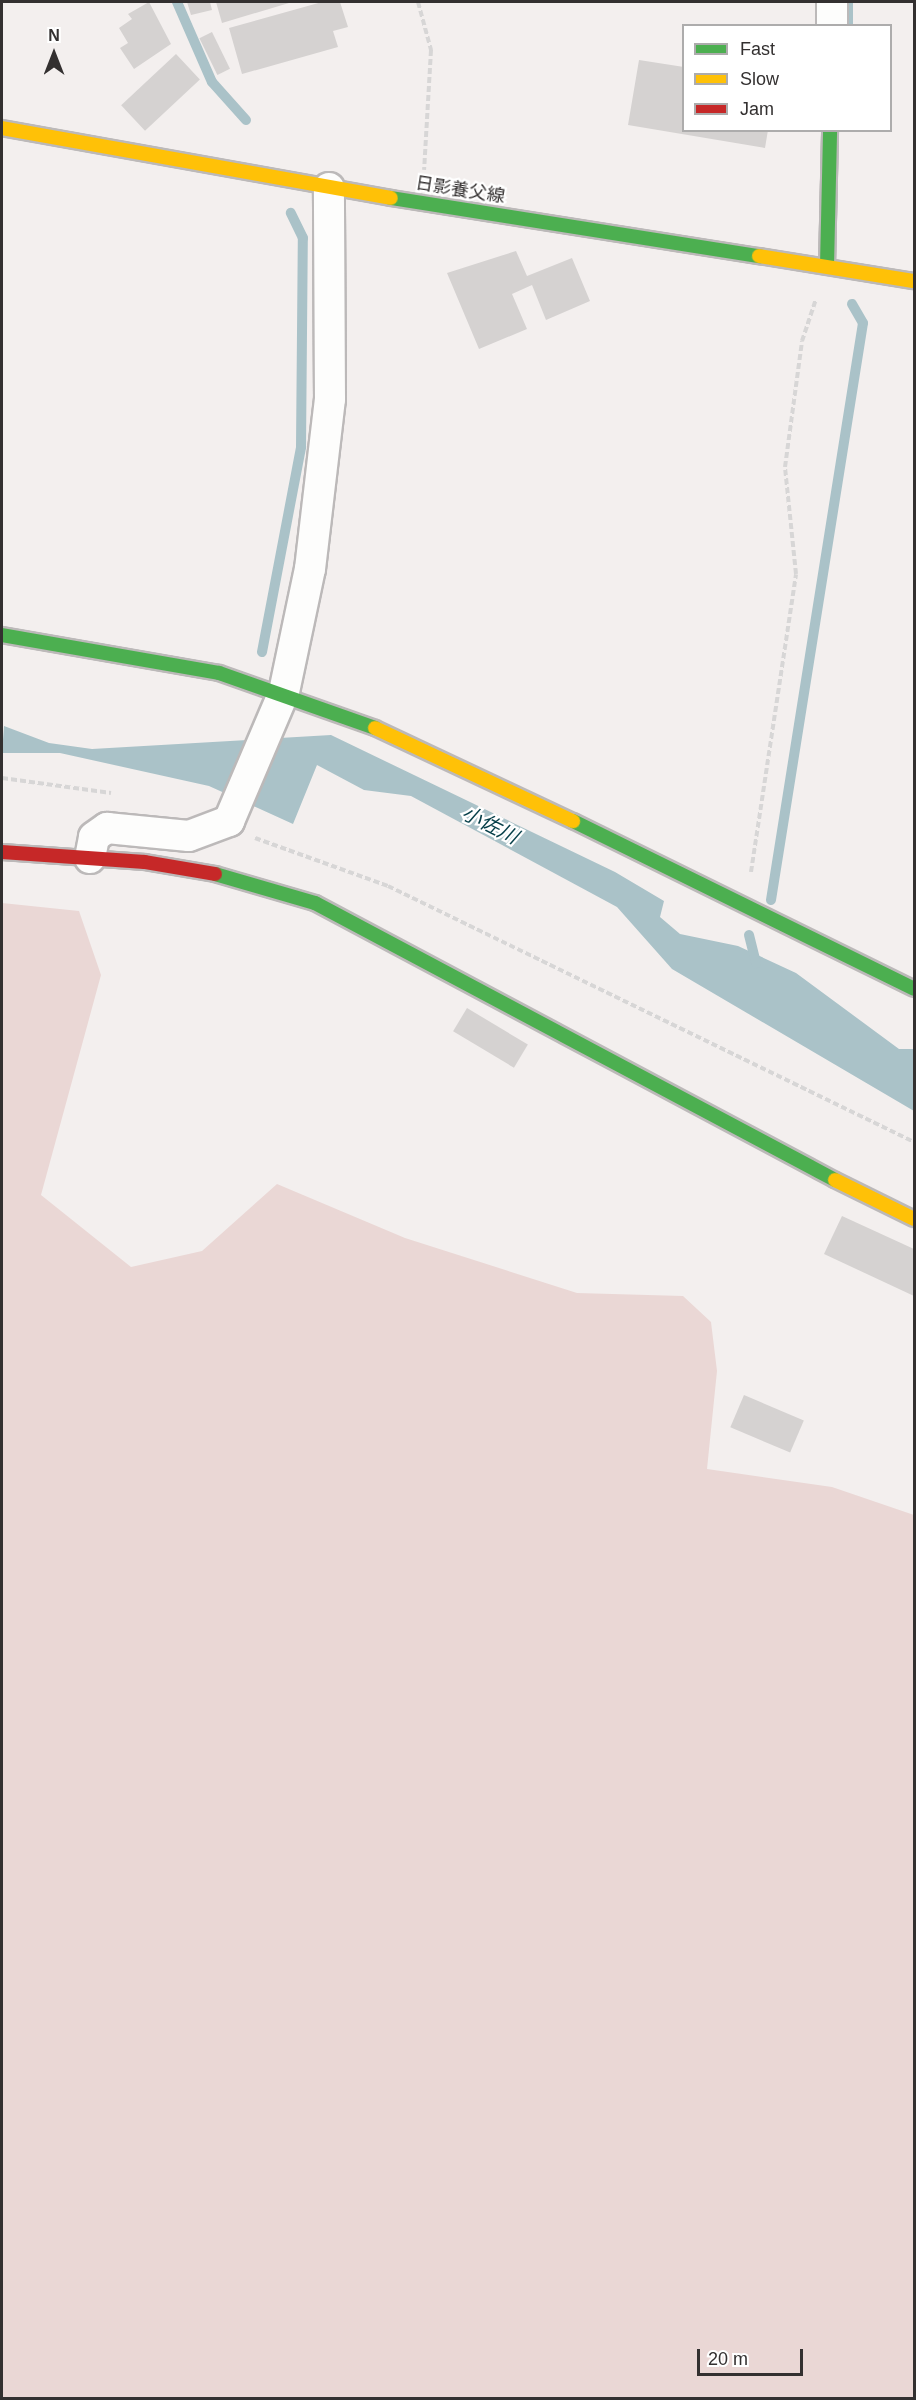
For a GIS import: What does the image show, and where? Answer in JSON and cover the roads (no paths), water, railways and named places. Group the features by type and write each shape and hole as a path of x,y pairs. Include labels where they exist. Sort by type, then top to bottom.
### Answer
{"street":[{"path":"832,2 832,24"},
{"name":"日影養父線","path":"2,128 329,188 915,281"},
{"path":"827,267 830,132"},
{"path":"90,858 94,837 107,828 189,837 224,823 282,697 310,569 330,399 329,188"},
{"path":"2,635 140,655 282,697 455,763 915,989"},
{"path":"2,852 90,858 232,877 315,903 755,1141 915,1219"}],"water":[{"name":"小佐川","path":"4,726 49,743 92,749 331,735 615,872 664,901 660,917 680,934 738,946 796,973 899,1049 914,1049 914,1111 672,969 617,907 411,796 364,790 317,765 293,824 209,786 60,753 2,753"}],"waterway":[{"path":"177,2 212,82 246,120"},
{"path":"848,2 848,24"},
{"path":"262,652 301,447 303,238 291,213"},
{"path":"771,900 863,323 852,304"},
{"path":"749,935 756,963"}]}
